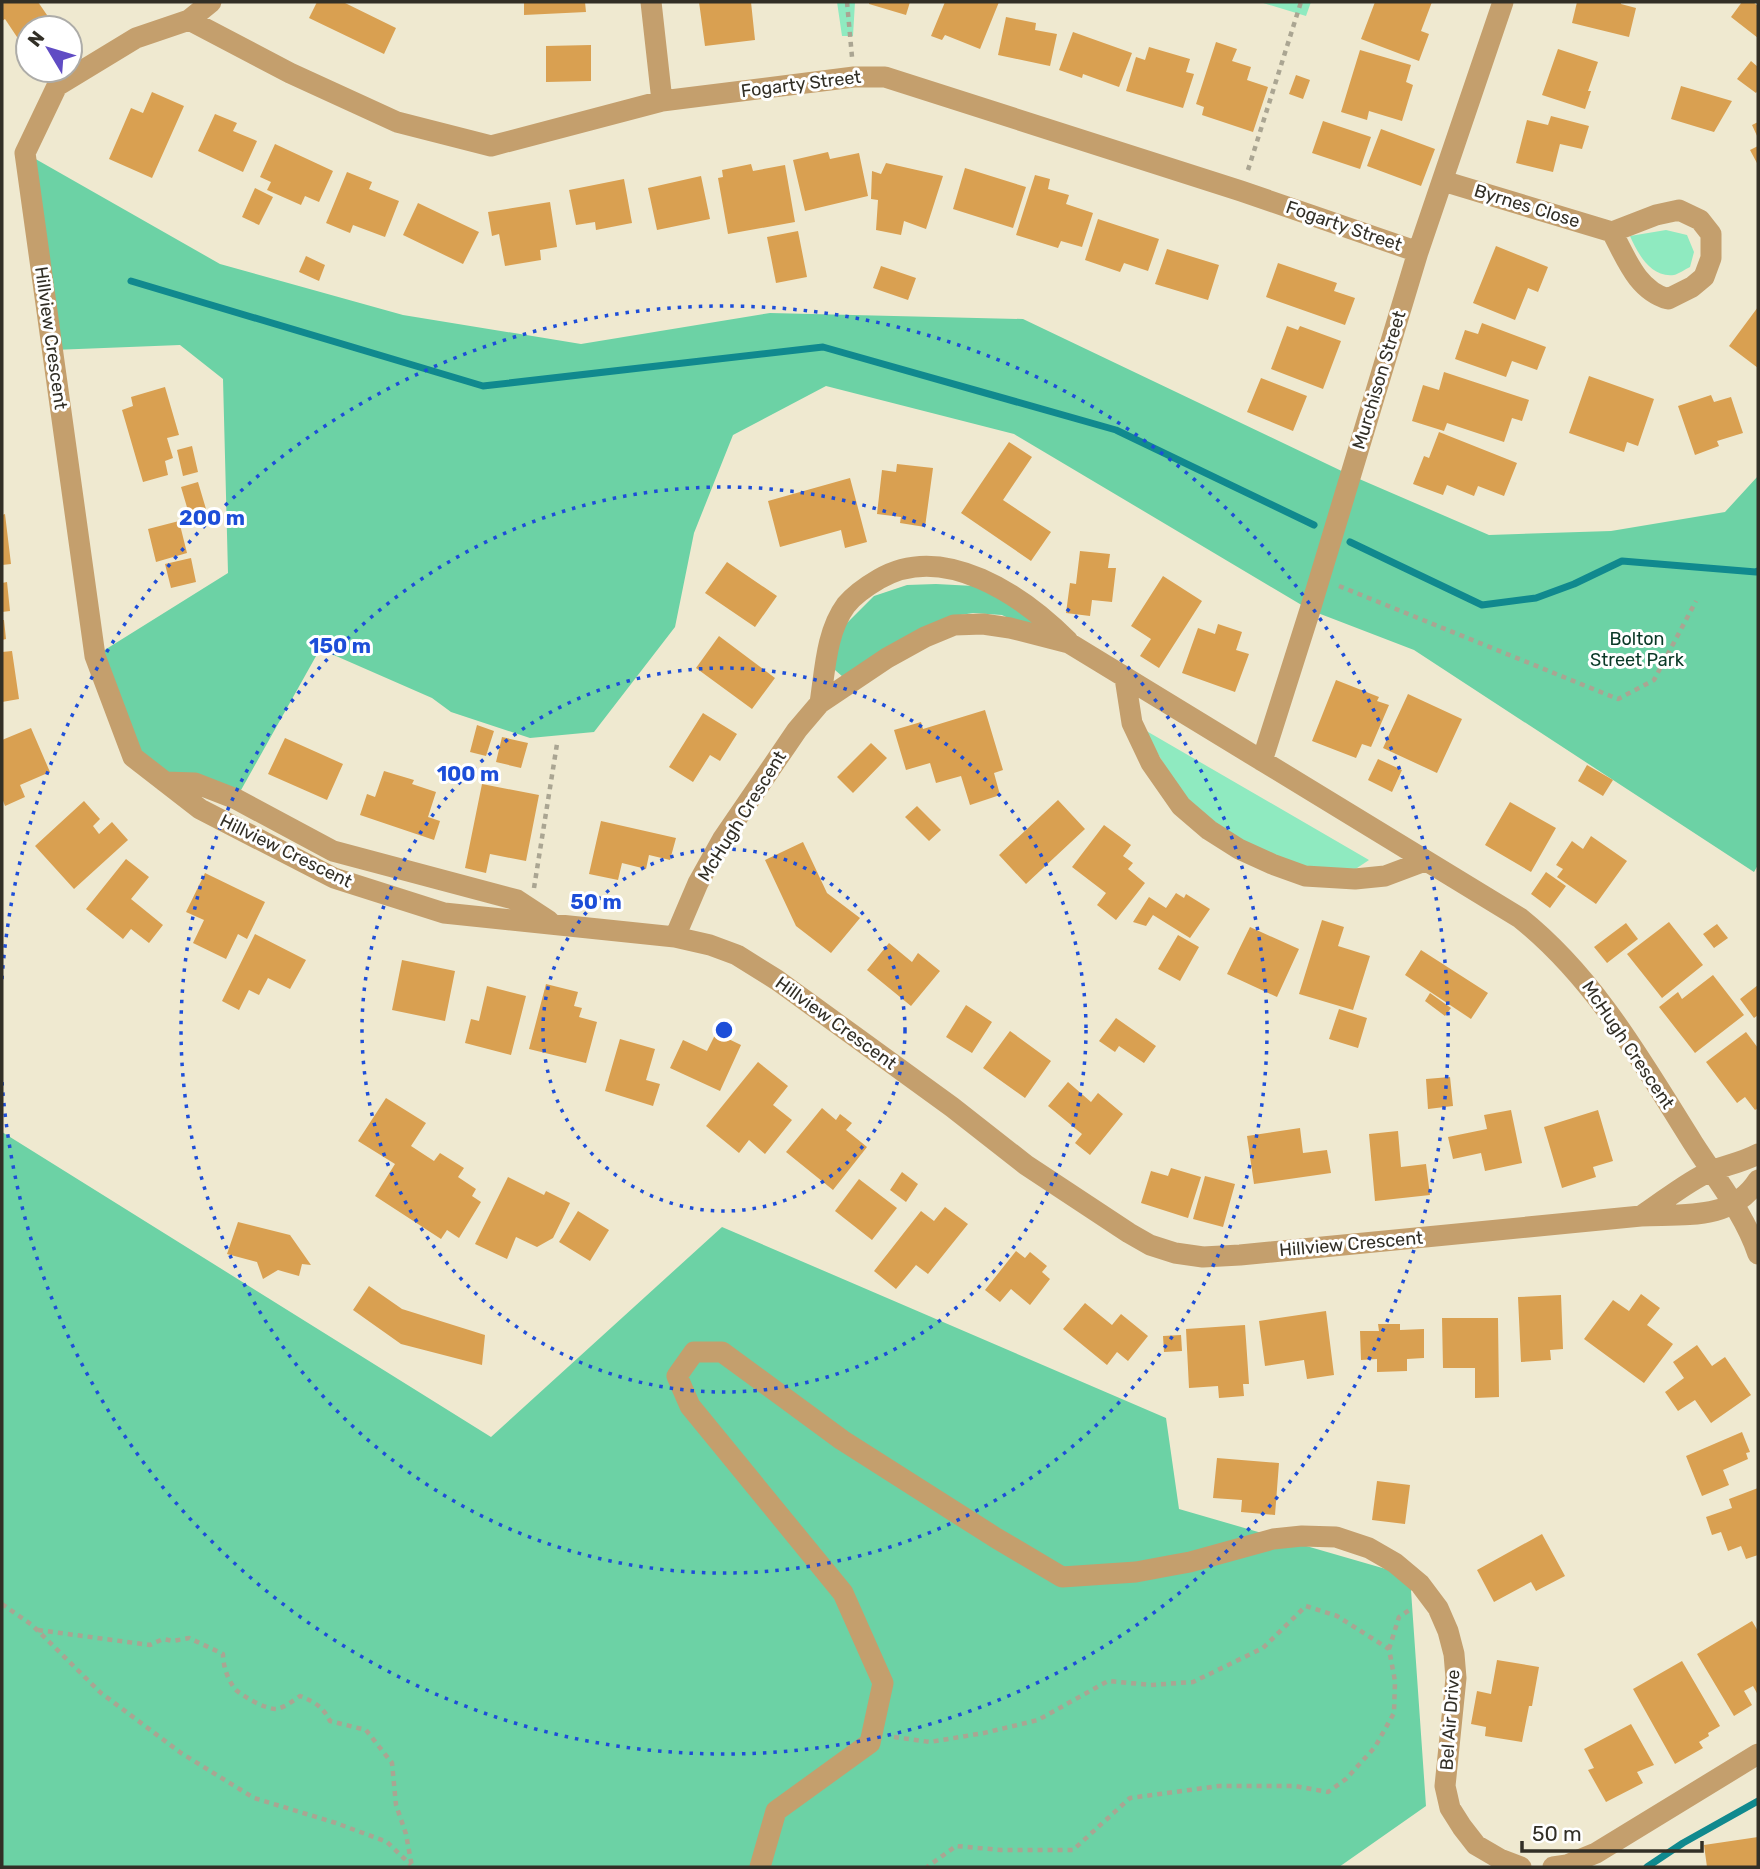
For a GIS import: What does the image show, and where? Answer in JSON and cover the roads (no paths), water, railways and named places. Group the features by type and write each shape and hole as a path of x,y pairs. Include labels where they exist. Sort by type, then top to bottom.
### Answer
{"street":[{"name":"Hillview Crescent","path":"211,2 188,20 136,38 57,86 25,153 95,656 133,757 200,809 334,878 444,913 675,937 737,955 777,979 952,1107 1026,1165 1129,1234 1150,1245 1175,1253 1203,1256 1240,1255 1641,1216 1704,1214 1734,1204"},
{"path":"651,2 662,101"},
{"name":"Murchison Street","path":"1262,761 1418,252 1503,2"},
{"name":"Fogarty Street","path":"188,20 290,73 397,122 491,146 662,101 854,76 885,77 1241,191 1418,252"},
{"name":"Byrnes Close","path":"1443,181 1612,232"},
{"path":"1679,210 1700,220 1711,234 1711,258 1704,277 1692,287 1668,299 1657,295 1633,273 1612,232 1656,215 1679,210"},
{"name":"McHugh Crescent","path":"820,702 827,654 835,627 846,606 862,588 908,568 935,567 960,571 988,583 1047,620 1069,643 1520,918 1546,939 1582,978 1620,1028 1712,1171"},
{"name":"McHugh Crescent","path":"675,937 698,884 722,840 797,730 820,702 887,658 954,625 996,626 1069,643"},
{"path":"1125,678 1132,723 1151,763 1181,806 1209,830 1239,849 1305,876 1355,879 1385,876 1425,861"},
{"path":"165,782 195,783 236,799 333,851 517,900 554,924"},
{"name":"Hillview Crescent","path":"1641,1216 1693,1181 1758,1154"},
{"path":"1712,1171 1734,1204 1758,1254"},
{"path":"1734,1204 1751,1192 1758,1180"},
{"name":"Bel Air Drive","path":"760,1867 776,1811 870,1742 883,1683 843,1593 690,1406 677,1376 694,1352 722,1352 842,1440 1062,1577 1136,1572 1179,1564 1272,1539 1302,1536 1336,1537 1369,1548 1395,1563 1420,1584 1438,1608 1454,1654 1456,1678 1445,1786 1450,1808 1461,1827 1476,1844 1500,1859 1521,1867"},
{"path":"1553,1867 1567,1865 1596,1853 1758,1754"}],"waterway":[{"path":"131,281 483,386 823,347 1116,430 1314,525"},
{"path":"1350,542 1482,605 1536,598 1574,584 1622,561 1758,571"},
{"path":"1647,1867 1683,1843 1758,1801"}],"park label":[{"name":"Bolton Street Park","path":"1637,649"}]}
